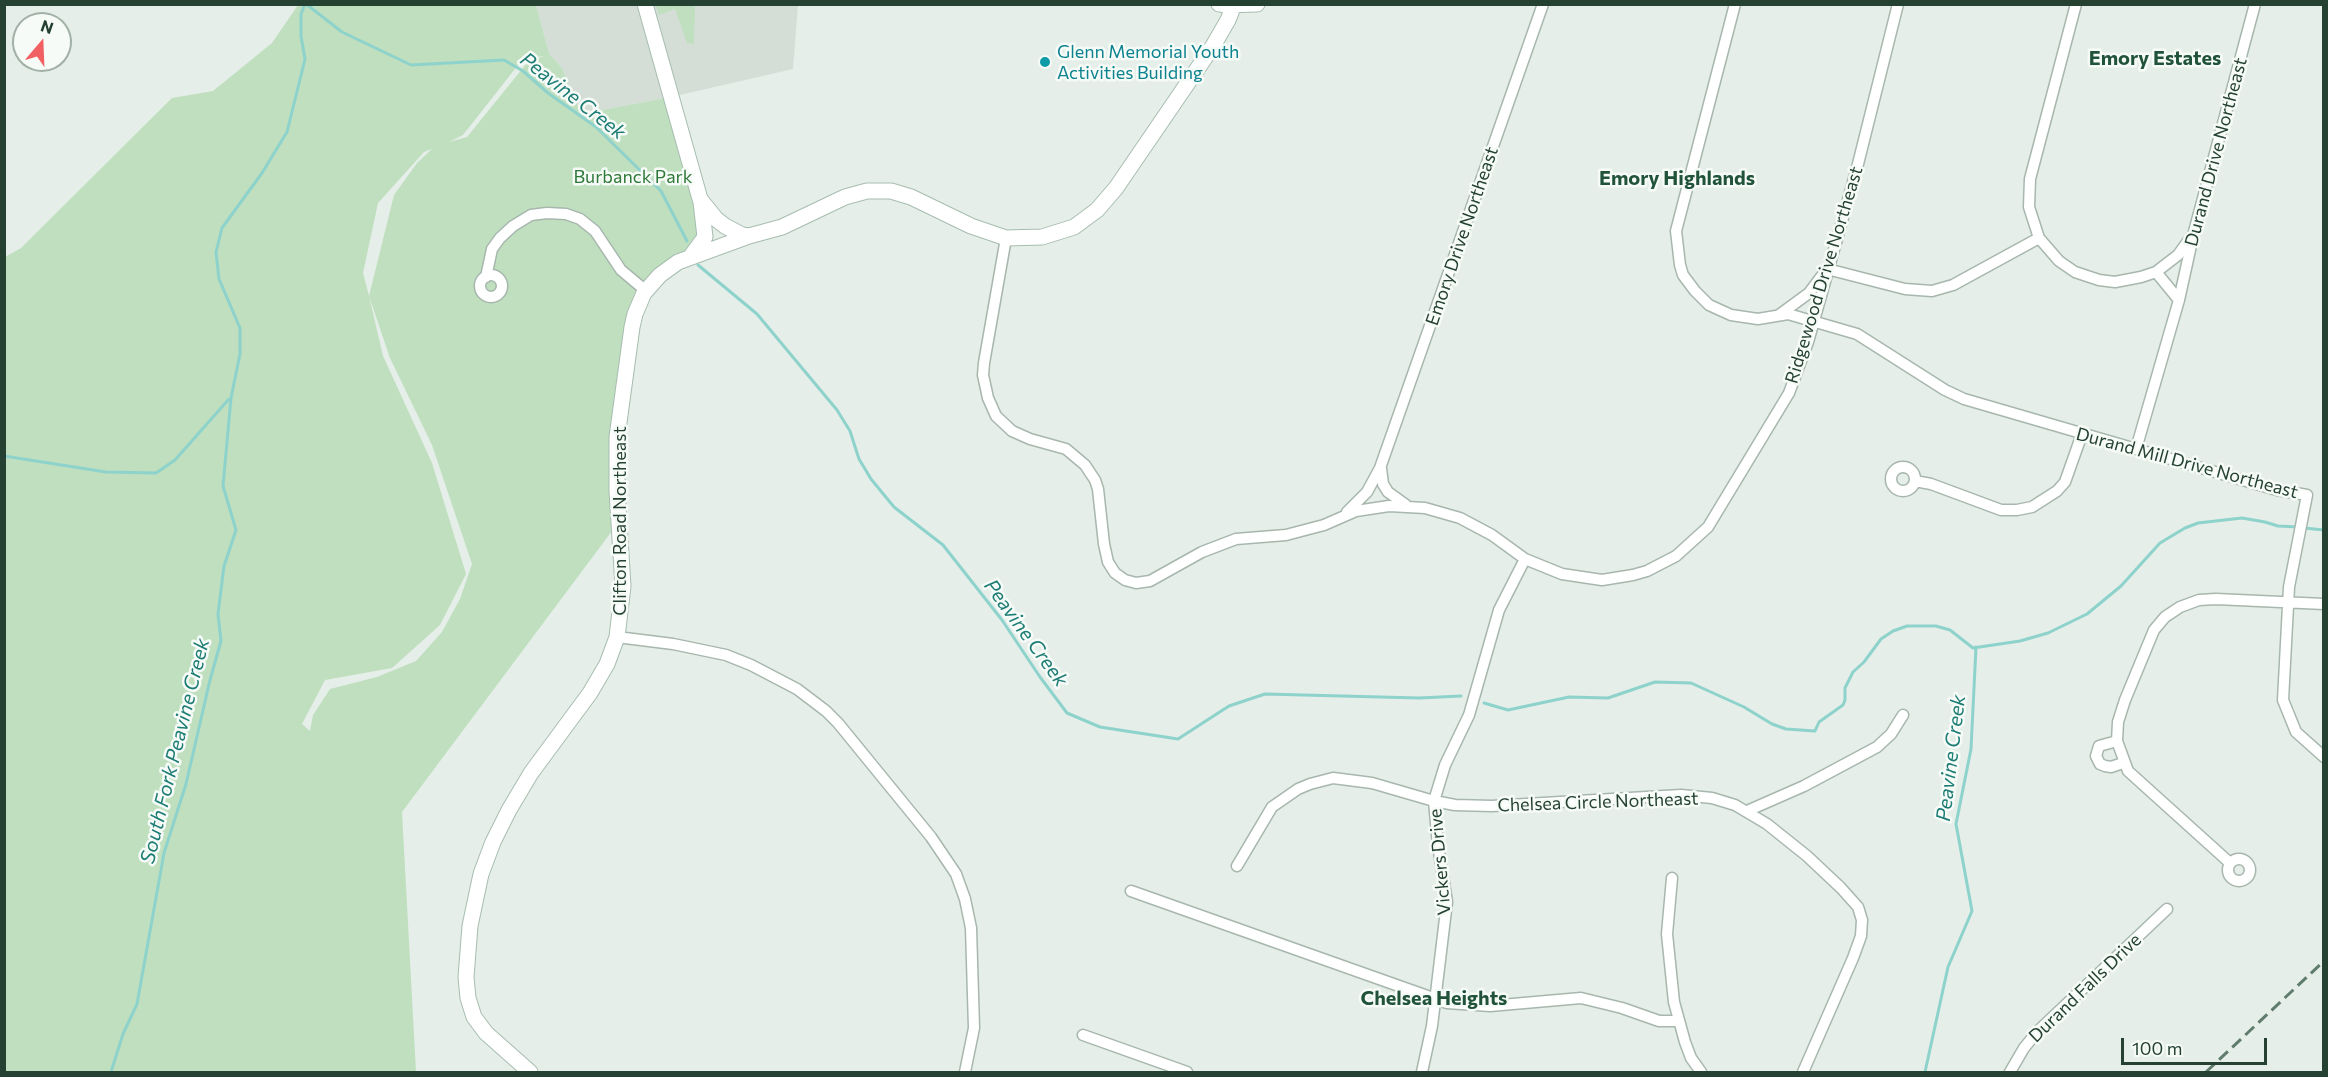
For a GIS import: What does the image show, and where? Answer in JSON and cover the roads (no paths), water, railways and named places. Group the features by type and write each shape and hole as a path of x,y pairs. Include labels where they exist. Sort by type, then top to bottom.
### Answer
{"street":[{"path":"645,4 700,199 705,237 697,251 690,257"},
{"path":"1219,4 1257,4"},
{"name":"Emory Drive Northeast","path":"1334,520 1360,500 1380,468 1543,4"},
{"name":"Durand Mill Drive Northeast","path":"1735,4 1676,231 1677,256 1683,275 1689,284 1709,304 1723,312 1758,319 1794,315 1865,338 1954,395 2277,490 2307,495 2287,602 2284,707 2296,732 2324,758"},
{"name":"Ridgewood Drive Northeast","path":"1006,238 984,363 988,398 996,416 1012,431 1030,439 1066,449 1090,471 1095,480 1101,506 1108,562 1120,577 1136,583 1150,581 1188,559 1223,543 1244,538 1286,535 1318,527 1368,508 1408,506 1447,513 1472,523 1525,559 1562,574 1602,580 1647,571 1676,556 1708,527 1738,474 1781,407 1803,358 1857,168 1898,4"},
{"path":"2076,4 2030,179 2029,207 2039,238 2059,261 2075,272 2091,278 2123,281 2156,272 2178,255 2194,232"},
{"name":"Durand Drive Northeast","path":"2136,449 2179,300 2194,232 2255,4"},
{"name":"Clifton Road Northeast","path":"530,1072 478,1024 470,1007 467,965 470,926 477,890 493,842 509,810 531,773 591,693 607,664 617,637 623,586 617,491 617,437 634,314 646,291 669,267 690,257 750,236 782,228 854,194 883,190 911,197 982,231 1006,238 1031,239 1058,234 1074,227 1097,210 1131,168 1213,46 1234,5"},
{"path":"700,199 716,219 725,226 742,235 750,236"},
{"path":"486,277 492,249 513,226 531,215 557,213 580,219 595,231 621,270 646,291"},
{"path":"1779,315 1809,292 1827,269 1905,289 1932,291 1953,285 2039,238"},
{"path":"2156,272 2179,300"},
{"path":"1915,481 1930,484 2001,510 2032,507 2051,496 2065,482 2082,434"},
{"path":"1380,468 1383,484 1388,492 1408,506"},
{"name":"Vickers Drive","path":"1422,1072 1436,1000 1447,903 1434,801 1444,765 1469,715 1499,610 1525,559"},
{"path":"2230,863 2142,786 2123,763 2116,741 2121,712 2149,640 2159,622 2171,611 2206,599 2324,604"},
{"path":"617,637 673,644 726,655 797,689 838,723 931,837 956,874 965,899 971,928 974,1028 966,1072"},
{"path":"1747,811 1804,786 1877,747 1891,734 1903,715"},
{"path":"2116,741 2099,746 2096,756 2100,764 2105,766 2110,767 2123,763"},
{"name":"Chelsea Circle Northeast","path":"1237,866 1272,807 1287,795 1310,784 1333,778 1357,780 1455,805 1492,806 1681,795 1718,800 1747,811 1807,856 1841,888 1858,908 1862,920 1861,936 1853,958 1803,1072"},
{"path":"1672,878 1667,934 1674,1002 1691,1058 1701,1072"},
{"path":"1131,891 1436,1000 1456,1005 1490,1006 1581,998 1614,1005 1659,1021 1678,1021"},
{"name":"Durand Falls Drive","path":"2010,1072 2024,1048 2037,1032 2167,909"},
{"path":"1083,1035 1187,1072"}],"waterway":[{"name":"South Fork Peavine Creek","path":"111,1072 123,1034 137,1004 164,853 186,784 221,641 218,614 224,566 236,530 223,486 231,398 240,354 240,328 219,279 216,252 222,228 262,173 287,132 305,59 301,36 301,14 305,4"},
{"name":"Peavine Creek","path":"306,4 342,32 411,65 504,60 523,71 548,93 596,127 661,191 687,241"},
{"name":"Peavine Creek","path":"698,265 757,314 837,410 850,431 859,459 871,479 894,507 943,545 1002,620 1067,713 1100,727 1178,739 1229,706 1265,694 1419,698 1461,696"},
{"path":"4,456 106,472 156,473 175,460 229,399"},
{"name":"Peavine Creek","path":"1484,703 1508,710 1569,697 1608,698 1655,682 1691,683 1744,707 1772,724 1786,729 1815,731 1819,722 1843,705 1845,688 1853,672 1864,662 1881,639 1893,631 1907,626 1936,626 1950,630 1973,648 2020,641 2048,633 2087,614 2121,586 2160,543 2185,528 2198,523 2242,518 2278,526 2298,527"},
{"path":"2304,528 2324,530"},
{"name":"Peavine Creek","path":"1925,1072 1948,967 1972,911 1956,824 1971,749 1976,647"}],"railway":[{"path":"2206,1072 2324,961"}],"place":[{"name":"Glenn Memorial Youth Activities Building","path":"1045,62"}],"district":[{"name":"Emory Estates","path":"2155,58"},
{"name":"Emory Highlands","path":"1677,178"},
{"name":"Chelsea Heights","path":"1434,998"}],"park label":[{"name":"Burbanck Park","path":"633,177"}]}
